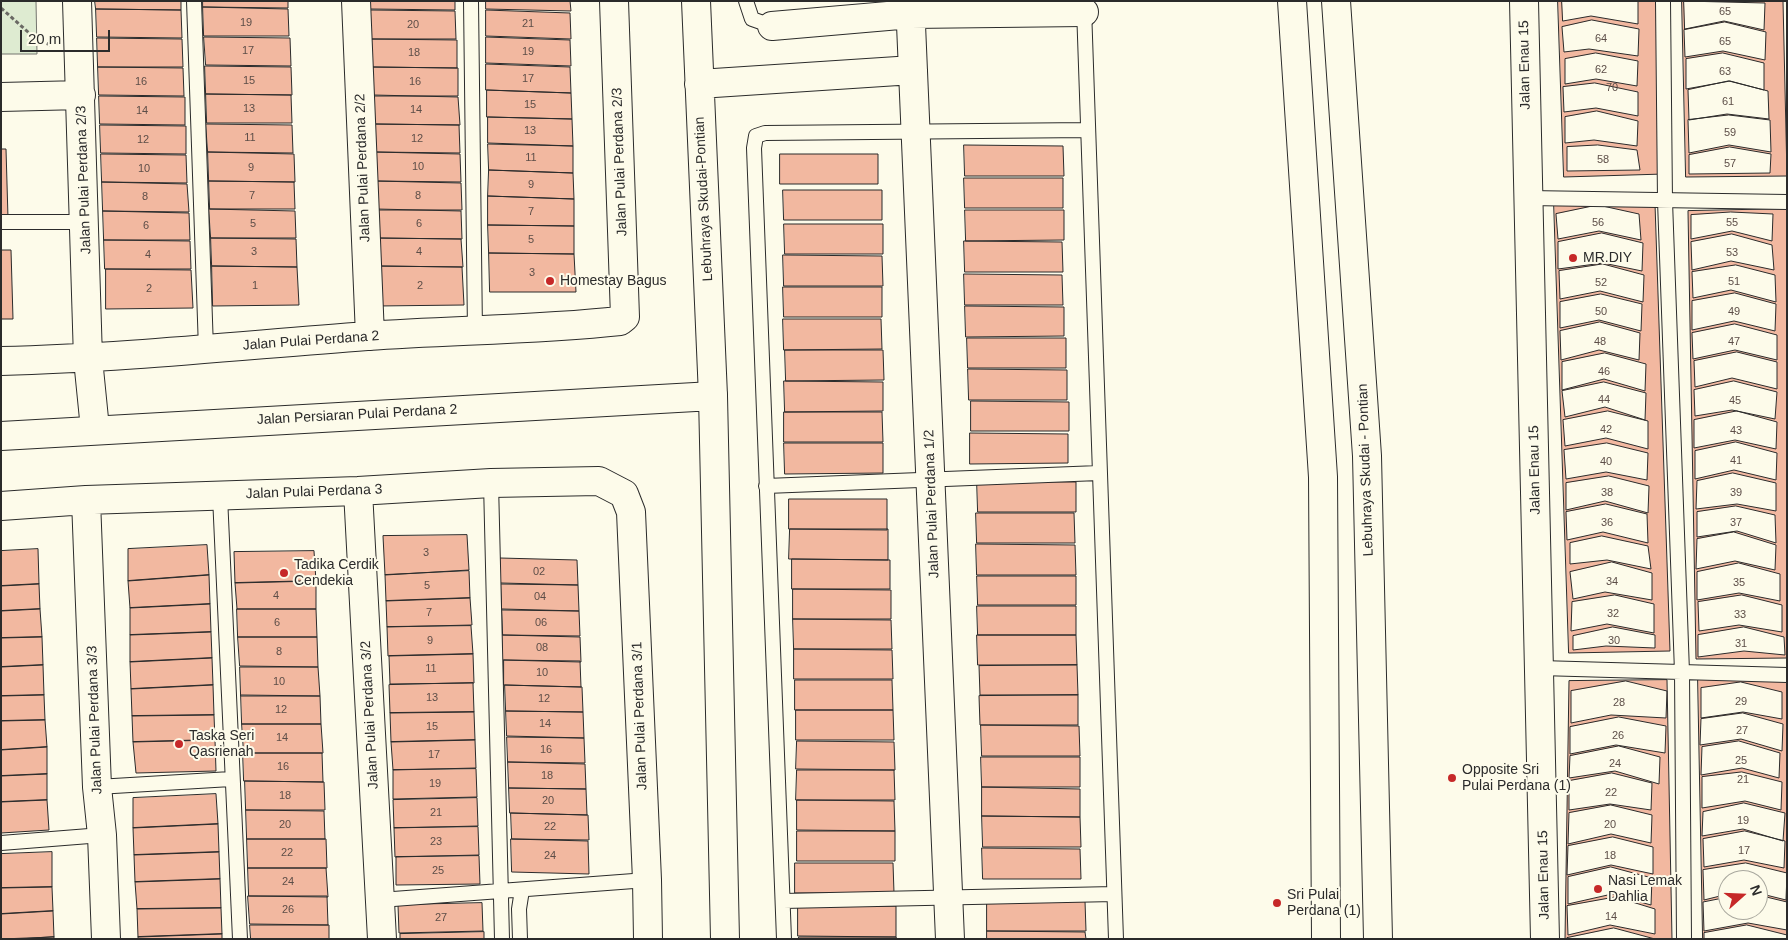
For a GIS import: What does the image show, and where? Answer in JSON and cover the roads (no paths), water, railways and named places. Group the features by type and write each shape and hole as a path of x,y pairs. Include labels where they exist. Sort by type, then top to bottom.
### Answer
{"main road":[{"name":"Jalan Pulai Perdana 2/3","path":"77,1 88,359 95,429"},
{"name":"Jalan Pulai Perdana 2/2","path":"356,1 370,336"},
{"name":"Jalan Pulai Perdana 2/3","path":"614,1 625,317 620,321"},
{"name":"Lebuhraya Skudai-Pontian","path":"696,1 713,396 726,939"},
{"path":"1292,1 1323,477 1326,939"},
{"name":"Lebuhraya Skudai - Pontian","path":"1336,1 1367,456 1378,939"},
{"name":"Jalan Enau 15","path":"1524,1 1545,939"},
{"path":"772,26 910,8 1084,6"},
{"name":"Jalan Pulai Perdana 1/2","path":"910,8 950,939"},
{"path":"699,84 912,70"},
{"path":"1,97 81,95"},
{"name":"Jalan Pulai Perdana 2","path":"1,361 88,359 370,336 475,332 620,321"},
{"name":"Jalan Persiaran Pulai Perdana 2","path":"1,436 95,429 713,396"},
{"name":"Jalan Pulai Perdana 3","path":"1,506 86,500 358,491 491,483 599,481 624,494"},
{"name":"Jalan Pulai Perdana 3/2","path":"358,491 382,939"},
{"name":"Jalan Pulai Perdana 3/1","path":"624,494 631,512 648,939"},
{"name":"Jalan Pulai Perdana 3/3","path":"86,500 97,788 102,835 106,939"}],"lane":[{"path":"194,1 206,349"},
{"path":"471,1 475,332"},
{"path":"746,1 752,19 772,26"},
{"path":"1663,1 1665,201 1682,672 1684,939"},
{"path":"1084,6 1116,939"},
{"path":"784,939 754,148 756,136 765,133 915,130 1088,130"},
{"path":"1528,198 1787,202"},
{"path":"1,222 85,222"},
{"path":"766,486 931,478 1099,473"},
{"path":"491,483 502,939"},
{"path":"220,496 231,779 240,939"},
{"path":"1540,668 1787,675"},
{"path":"97,788 231,779"},
{"path":"1,843 102,835"},
{"path":"380,900 647,880"},
{"path":"520,939 519,909 522,890"},
{"path":"783,901 948,896 1114,894"}],"place":[{"name":"MR.DIY","path":"1573,258"},
{"name":"Homestay Bagus","path":"550,281"},
{"name":"Tadika Cerdik Cendekia","path":"284,573"},
{"name":"Taska Seri Qasrienah","path":"179,744"},
{"name":"Opposite Sri Pulai Perdana (1)","path":"1452,778"},
{"name":"Nasi Lemak Dahlia","path":"1598,889"},
{"name":"Sri Pulai Perdana (1)","path":"1277,903"}]}
